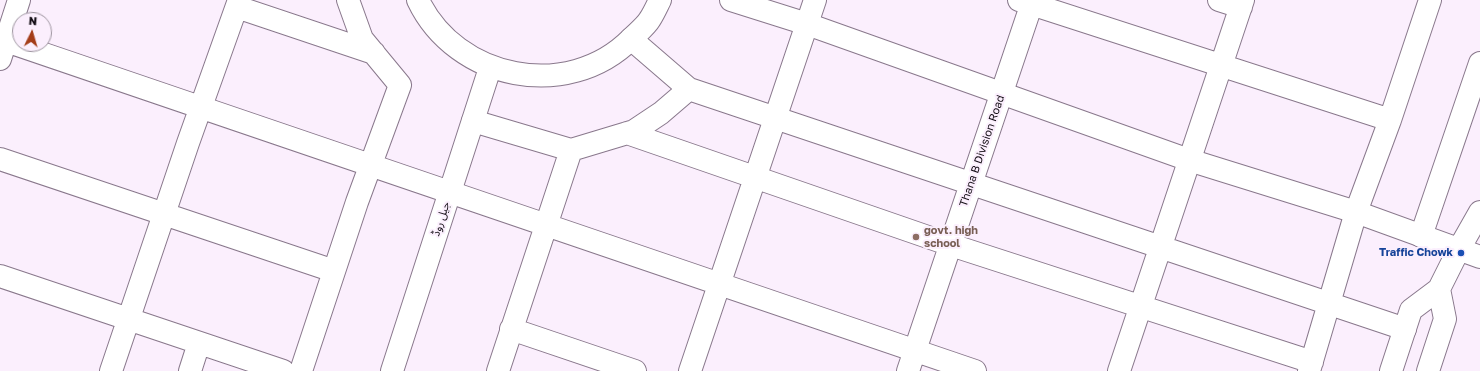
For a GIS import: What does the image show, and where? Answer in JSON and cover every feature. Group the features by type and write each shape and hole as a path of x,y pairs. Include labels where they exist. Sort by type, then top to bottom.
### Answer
{"street":[{"path":"20,0 2,46 201,108 975,371"},
{"path":"300,371 370,165 400,85 362,39 348,0"},
{"path":"418,0 426,17 454,47 490,68 534,77 578,71 618,52 650,20 660,0"},
{"path":"731,0 807,24 1189,160 1356,212 1480,257"},
{"path":"690,371 815,0"},
{"path":"1119,371 1242,4 1219,0"},
{"path":"626,134 951,245 1141,306 1311,367 1356,212 1390,120 1430,0"},
{"path":"1028,1 1221,66 1390,120"},
{"name":"Thana B Division Road","path":"908,371 1002,94 1028,1"},
{"path":"111,371 164,214 238,4 374,53"},
{"path":"631,39 689,89 1330,304 1408,320"},
{"path":"1421,236 1480,63"},
{"name":"جیل روڈ","path":"392,371 490,68"},
{"path":"473,121 571,150 634,131 661,113 689,89"},
{"path":"498,371 571,150"},
{"path":"0,159 334,271"},
{"path":"1391,371 1408,320 1439,289 1480,212"},
{"path":"0,276 283,371"},
{"path":"1428,371 1445,319 1439,289"},
{"path":"512,329 635,371"},
{"path":"190,371 199,343"}],"place":[{"name":"govt. high school","path":"916,237"},
{"name":"Traffic Chowk","path":"1461,253"}]}
